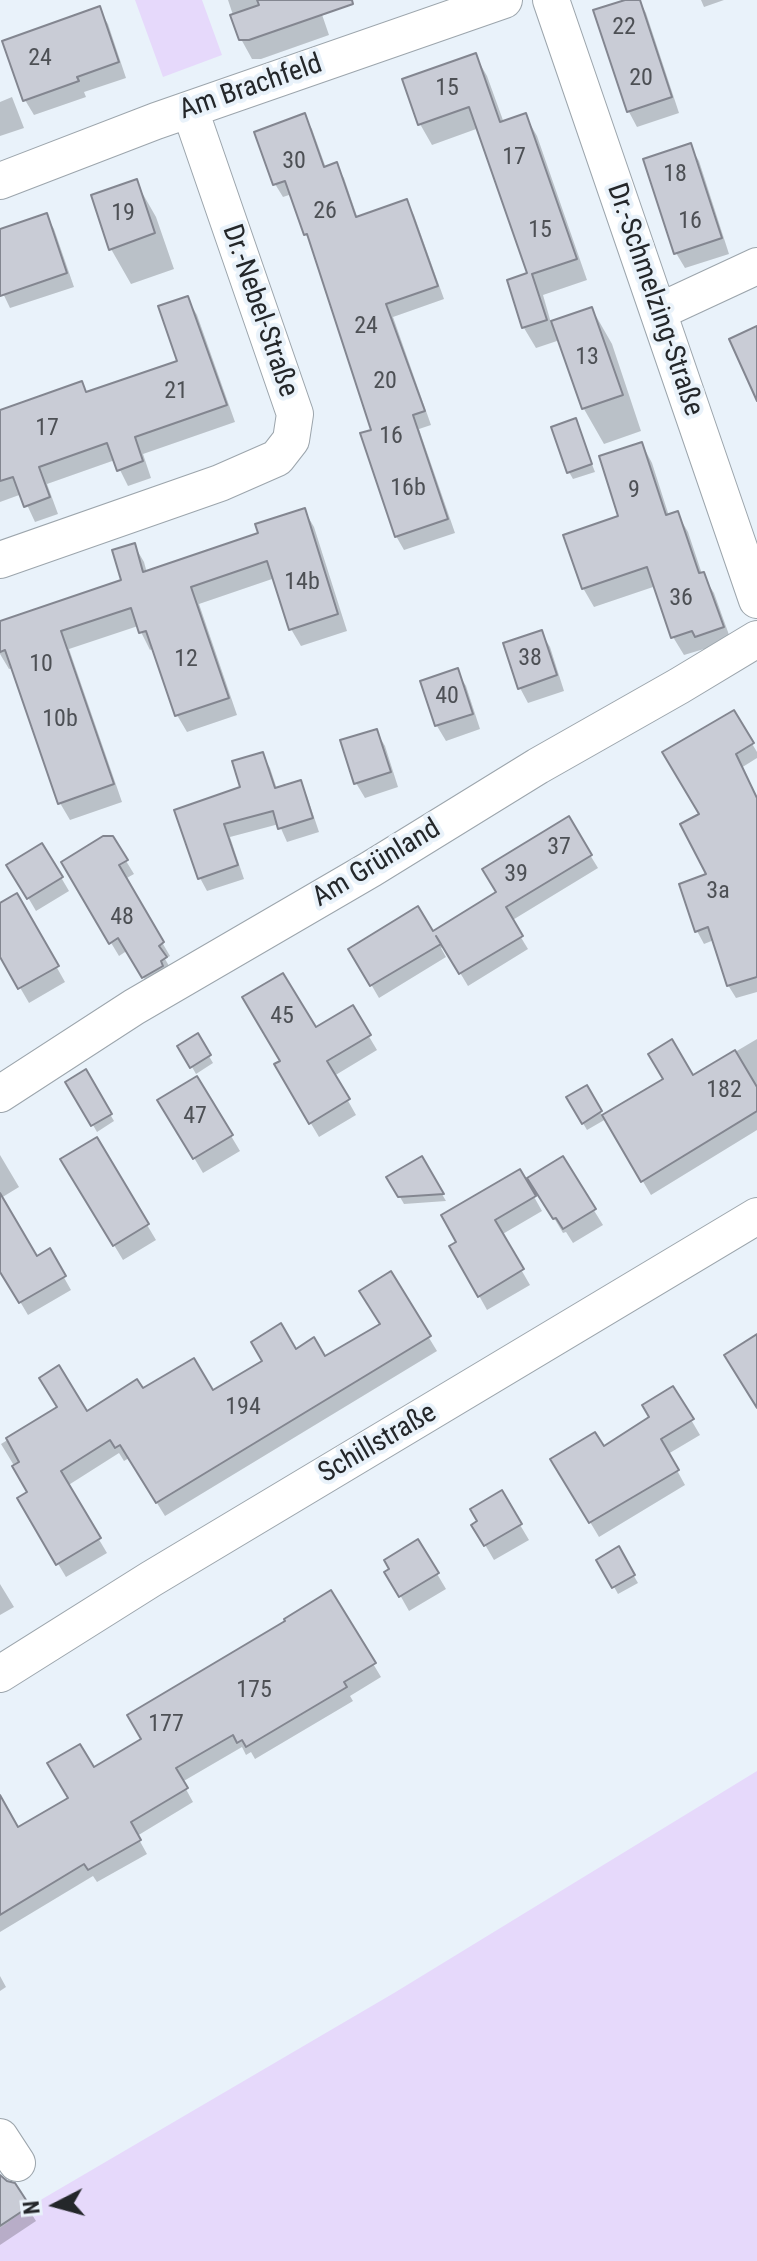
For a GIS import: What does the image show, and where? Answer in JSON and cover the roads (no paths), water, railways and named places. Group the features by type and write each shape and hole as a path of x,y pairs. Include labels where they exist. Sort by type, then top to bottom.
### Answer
{"street":[{"name":"Am Brachfeld","path":"0,181 190,110 504,0"},
{"name":"Dr.-Schmelzing-Straße","path":"551,0 757,600"},
{"name":"Dr.-Nebel-Straße","path":"0,560 220,483 277,458 291,440 295,414 190,110"},
{"path":"658,312 757,266"},
{"name":"Am Grünland","path":"0,1094 134,1007 757,639"},
{"name":"Schillstraße","path":"0,1674 151,1579 757,1216"}]}
